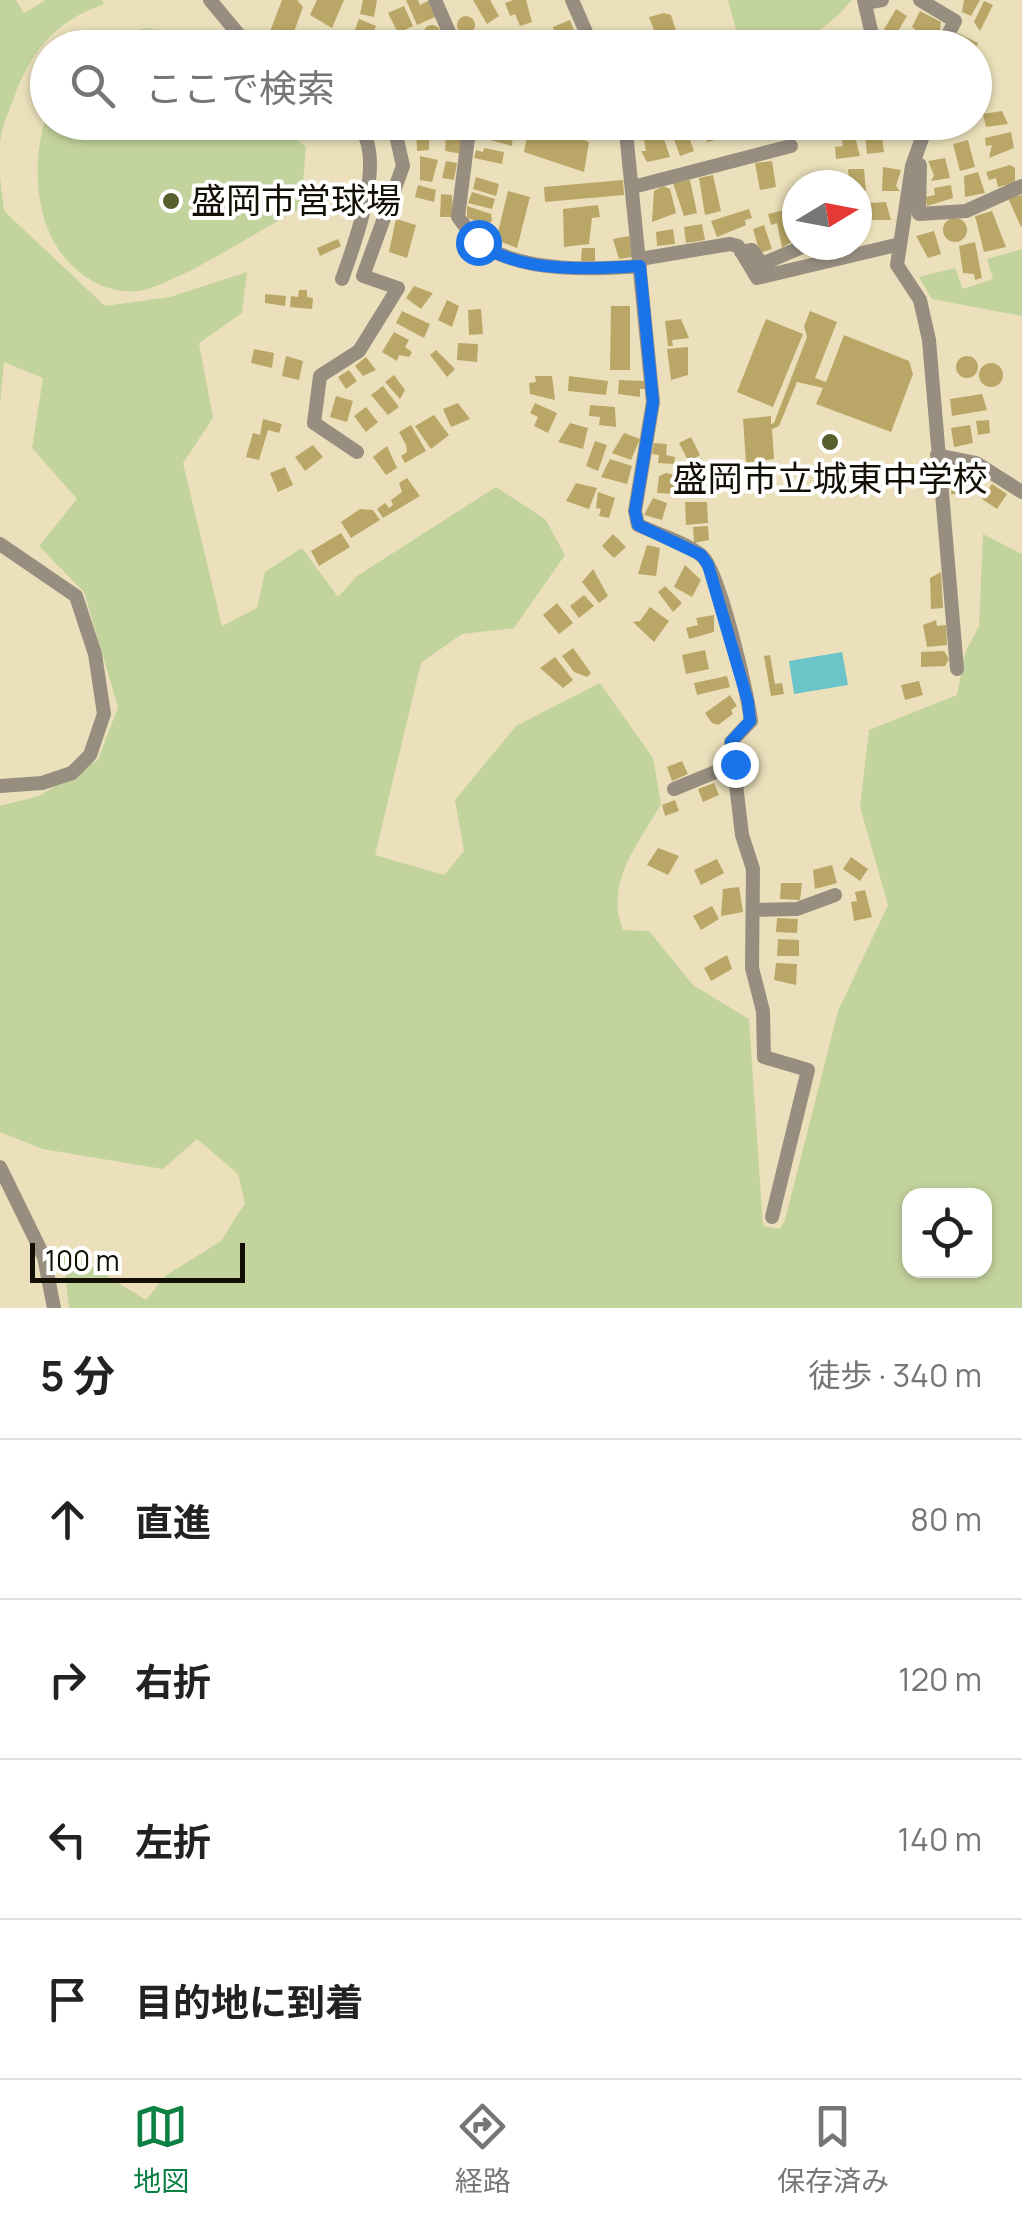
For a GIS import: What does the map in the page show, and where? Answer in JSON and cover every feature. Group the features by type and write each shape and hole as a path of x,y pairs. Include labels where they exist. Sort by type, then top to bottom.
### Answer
{"street":[{"path":"210,0 235,30"},
{"path":"435,0 448,30"},
{"path":"572,0 585,30"},
{"path":"871,30 864,1 882,0"},
{"path":"920,0 955,21 950,30"},
{"path":"342,279 368,196 367,140"},
{"path":"357,452 314,423 320,376 360,351 398,288 363,276 403,166 397,140"},
{"path":"468,140 458,217 478,242 528,261 602,269 730,244 741,252 757,278 896,245"},
{"path":"627,140 653,402 635,511 638,525 701,555 708,565 748,702 750,721 731,742 742,834 753,869 752,968 763,1011 764,1057 808,1070 772,1217"},
{"path":"924,140 919,214 966,211 1022,186"},
{"path":"633,187 792,146"},
{"path":"920,154 912,166 896,245 897,265 920,300 929,340 958,669"},
{"path":"741,252 752,250 762,264 782,256"},
{"path":"937,456 976,462 1022,492"},
{"path":"0,544 76,596 95,654 104,714 90,754 72,773 42,784 0,786"},
{"path":"674,789 735,764"},
{"path":"753,910 797,909 835,896"},
{"path":"0,1167 44,1258 54,1308"}],"green space":[{"path":"0,0 16,0 24,13 46,0 102,0 104,4 57,30 30,30 30,63 2,131 0,149"},
{"path":"728,0 852,0 818,30 736,30"},
{"name":"盛岡市営球場","path":"41,140 297,140 306,147 301,208 170,280 151,288 120,291 79,272 58,249 41,207"},
{"path":"0,177 4,211 105,306 170,297 247,272 242,313 199,343 213,418 183,463 222,626 257,608 265,572 302,548 338,597 357,576 496,487 545,519 565,555 514,628 462,634 421,663 375,855 444,875 464,851 455,800 516,726 600,683 653,758 661,804 621,880 618,913 623,930 649,931 693,985 749,1019 763,1226 780,1229 785,1220 838,1011 888,905 860,807 869,730 957,695 965,653 979,626 983,534 1022,554 1022,1308 69,1308 62,1248 146,1300 165,1276 221,1241 245,1203 238,1174 197,1139 163,1169 43,1149 0,1132 0,806 39,796 98,760 118,707 84,592 39,546 77,499 32,448 43,378 4,362 0,403"},
{"path":"1022,249 1022,316 932,299 919,277 955,268 963,289 993,279 987,259"}],"water":[{"path":"842,652 848,685 794,694 789,661"}],"building":[{"path":"282,0 297,0 303,7 295,30 271,30"},
{"path":"317,0 344,0 332,28 310,15"},
{"path":"363,0 377,0 374,17 360,14"},
{"path":"406,0 418,0 420,5 428,1 435,17 417,25"},
{"path":"473,0 490,0 499,16 487,24"},
{"path":"526,0 532,22 520,26 515,14 510,16 505,3"},
{"path":"964,0 980,0 971,16 962,12"},
{"path":"984,1 993,5 980,30 974,22"},
{"path":"404,6 413,26 396,30 388,13"},
{"path":"896,9 907,16 899,30 884,30"},
{"path":"920,11 941,22 940,30 912,27"},
{"path":"671,15 676,30 654,30 649,17"},
{"path":"459,18 473,18 474,30 458,30"},
{"path":"359,19 376,26 374,30 355,30"},
{"path":"570,20 574,30 553,30"},
{"path":"1002,111 1008,124 992,126 992,113"},
{"path":"1011,132 1014,148 989,158 992,145 986,146 985,140 992,140 992,136"},
{"path":"417,140 429,140 429,150 417,151"},
{"path":"446,140 462,140 462,154 445,151"},
{"path":"490,140 512,140 512,146"},
{"path":"526,140 589,142 584,172 524,152"},
{"path":"644,140 664,140 670,157 647,162 641,151 646,151"},
{"path":"674,140 690,140 694,151 680,156"},
{"path":"842,140 856,140 860,156 836,159 835,147 843,146"},
{"path":"866,140 882,140 884,152 867,154"},
{"path":"968,140 975,167 960,171 953,144"},
{"path":"484,148 504,152 502,164 474,158 476,150 483,152"},
{"path":"420,156 438,160 432,182 420,180"},
{"path":"945,158 950,178 931,181 934,175 928,161"},
{"path":"446,161 457,163 454,180 442,178"},
{"path":"772,161 776,187 760,190 755,163"},
{"path":"1010,165 1015,168 1015,183 998,187 996,178 989,180 986,172"},
{"path":"883,167 901,170 896,186 900,191 882,191"},
{"path":"978,172 985,193 965,197 964,176"},
{"path":"713,175 721,211 705,215 699,178"},
{"path":"476,177 499,184 496,196 473,189"},
{"path":"623,180 624,195 545,202 544,187"},
{"path":"690,180 697,213 684,216 673,183"},
{"path":"418,185 436,190 434,202 415,197"},
{"path":"951,185 953,198 927,206 926,197 935,195 934,188"},
{"path":"663,186 670,189 676,213 652,222 654,191"},
{"path":"508,191 530,197 517,248 496,240"},
{"path":"472,192 495,199 492,209 468,203"},
{"path":"441,194 452,195 453,217 440,217"},
{"path":"1022,195 1022,226 1021,227 1008,198"},
{"path":"886,202 891,220 872,220 872,203"},
{"path":"598,205 600,217 592,218 589,244 564,247 563,209"},
{"path":"467,206 491,214 492,221 488,225 467,218"},
{"path":"749,209 752,218 745,220 746,225 717,237 711,221"},
{"path":"782,211 782,248 777,223 771,225 768,214"},
{"path":"992,211 1006,247 984,252 975,216"},
{"path":"955,218 967,230 955,242 943,230"},
{"path":"396,219 416,225 407,258 389,252"},
{"path":"702,224 705,240 686,243 684,227"},
{"path":"764,225 772,249 760,253 753,229"},
{"path":"673,229 675,244 657,246 656,232"},
{"path":"934,231 941,254 928,258 916,236"},
{"path":"629,236 632,257 619,259 613,239"},
{"path":"338,239 341,246 320,256 317,248"},
{"path":"975,242 982,278 975,280 974,274 963,273 959,246"},
{"path":"582,248 595,248 595,261 581,261"},
{"path":"414,286 433,293 421,309 406,298"},
{"path":"299,290 307,290 307,297 313,298 312,309 290,307 291,296 298,297"},
{"path":"265,294 286,296 285,306 265,303"},
{"path":"447,300 459,306 452,327 438,320"},
{"path":"611,306 630,306 630,370 610,370"},
{"path":"481,309 483,334 469,335 468,310"},
{"path":"402,311 430,324 424,338 396,323"},
{"path":"810,311 837,322 815,378 826,382 844,335 909,361 913,374 891,432 816,404 823,388 797,382 779,426 772,429 774,459 746,463 743,419 771,416 771,424 774,423 807,337 804,326"},
{"path":"681,319 689,338 672,340 673,346 668,346 665,321"},
{"path":"766,319 803,334 773,407 737,392"},
{"path":"394,332 409,340 405,347 412,352 409,357 399,355 397,361 382,352"},
{"path":"458,343 478,344 477,362 457,360"},
{"path":"688,347 688,375 671,380 667,349"},
{"path":"254,349 274,353 272,368 251,363"},
{"path":"436,350 455,369 447,377 430,355"},
{"path":"286,356 303,361 299,380 282,376"},
{"path":"967,356 975,359 975,375 967,378 959,375 956,367 959,359"},
{"path":"366,357 376,370 363,376 355,366"},
{"path":"991,363 1003,375 991,387 979,375"},
{"path":"349,370 357,381 346,389 338,377"},
{"path":"394,375 405,390 400,399 385,382"},
{"path":"535,376 552,376 555,400 530,394 529,383 536,382"},
{"path":"569,376 608,381 606,395 568,391"},
{"path":"619,380 645,381 645,389 640,389 640,397 618,394"},
{"path":"383,386 399,407 388,415 371,395"},
{"path":"982,394 987,410 952,416 950,399"},
{"path":"336,396 353,401 347,422 330,417"},
{"path":"458,403 470,419 451,427 443,409"},
{"path":"535,403 557,413 548,433 534,426 538,417 530,413"},
{"path":"590,405 615,407 616,427 599,425 600,417 589,416"},
{"path":"366,407 378,422 366,432 354,416"},
{"path":"434,415 449,435 431,449 415,426"},
{"path":"263,419 282,424 279,433 268,430 259,460 246,457 253,433 260,435"},
{"path":"989,420 990,433 978,435 976,421"},
{"path":"570,423 588,428 583,449 558,442"},
{"path":"411,425 426,451 405,463 401,456 407,452 406,445 399,432"},
{"path":"970,425 973,443 954,447 951,428"},
{"path":"624,433 640,439 631,460 612,453"},
{"path":"691,437 700,455 689,462 679,443"},
{"path":"595,441 607,445 598,471 586,466"},
{"path":"654,443 667,444 666,455 675,457 674,464 658,463 659,455 652,454"},
{"path":"313,445 323,457 305,471 295,457"},
{"path":"387,446 397,468 386,475 373,457"},
{"path":"610,459 632,466 627,484 601,477"},
{"path":"285,467 293,485 278,492 270,473"},
{"path":"956,467 971,470 966,496 951,494"},
{"path":"676,475 674,494 657,493 659,476"},
{"path":"407,478 420,496 383,518 377,509 385,503 389,508 393,505 391,500 402,492 399,483"},
{"path":"576,483 597,488 589,509 566,501"},
{"path":"992,484 1007,494 997,509 982,499"},
{"path":"598,492 615,498 609,518 599,516"},
{"path":"653,498 667,503 662,520 644,515"},
{"path":"685,502 707,502 708,523 686,525"},
{"path":"360,509 373,510 380,520 351,538 341,522"},
{"path":"708,526 709,540 694,543 693,527"},
{"path":"341,533 350,547 319,566 311,551"},
{"path":"613,534 626,547 614,558 602,546"},
{"path":"647,545 660,548 656,576 638,574"},
{"path":"685,565 701,580 692,597 674,587"},
{"path":"593,569 608,596 599,603 582,582"},
{"path":"941,572 943,608 931,609 930,578"},
{"path":"665,586 682,603 673,612 658,592"},
{"path":"584,595 594,606 579,618 570,606"},
{"path":"557,603 573,623 559,634 543,615"},
{"path":"650,607 669,621 654,642 633,622 640,621"},
{"path":"714,615 714,632 689,639 686,628 698,625 696,618"},
{"path":"936,620 937,626 946,625 947,645 927,647 923,625"},
{"path":"573,648 591,673 587,677 574,672 562,656"},
{"path":"705,650 709,669 686,674 682,655"},
{"path":"944,651 949,659 945,666 921,667 921,652"},
{"path":"770,655 775,684 782,683 784,694 771,696 764,656"},
{"path":"555,657 573,680 563,688 540,668"},
{"path":"727,676 730,687 697,695 694,683"},
{"path":"919,681 923,695 905,700 901,685"},
{"path":"730,695 737,706 731,710 733,714 718,725 712,723 705,713"},
{"path":"682,761 688,774 672,781 667,767"},
{"path":"714,783 719,795 703,802 698,789"},
{"path":"675,800 679,811 665,816 662,805"},
{"path":"658,848 679,856 668,875 647,865"},
{"path":"851,857 868,869 860,881 843,869"},
{"path":"717,859 724,873 701,885 694,870"},
{"path":"832,865 837,883 815,889 813,870"},
{"path":"781,883 802,883 800,900 780,899"},
{"path":"739,887 743,912 721,916 723,889"},
{"path":"865,890 872,917 854,921 851,902 857,901 855,892"},
{"path":"712,906 719,919 701,930 693,916"},
{"path":"777,918 798,919 797,933 776,932"},
{"path":"778,939 799,940 799,956 777,956"},
{"path":"727,955 732,969 711,981 704,968"},
{"path":"776,963 797,964 796,985 774,980"}],"place":[{"name":"盛岡市営球場","path":"171,201"},
{"name":"盛岡市立城東中学校","path":"830,442"}],"route":[{"path":"478,242 517,258 559,266 640,266 653,402 635,511 638,525 701,555 713,577 748,702 750,721 731,742 735,764"}]}
